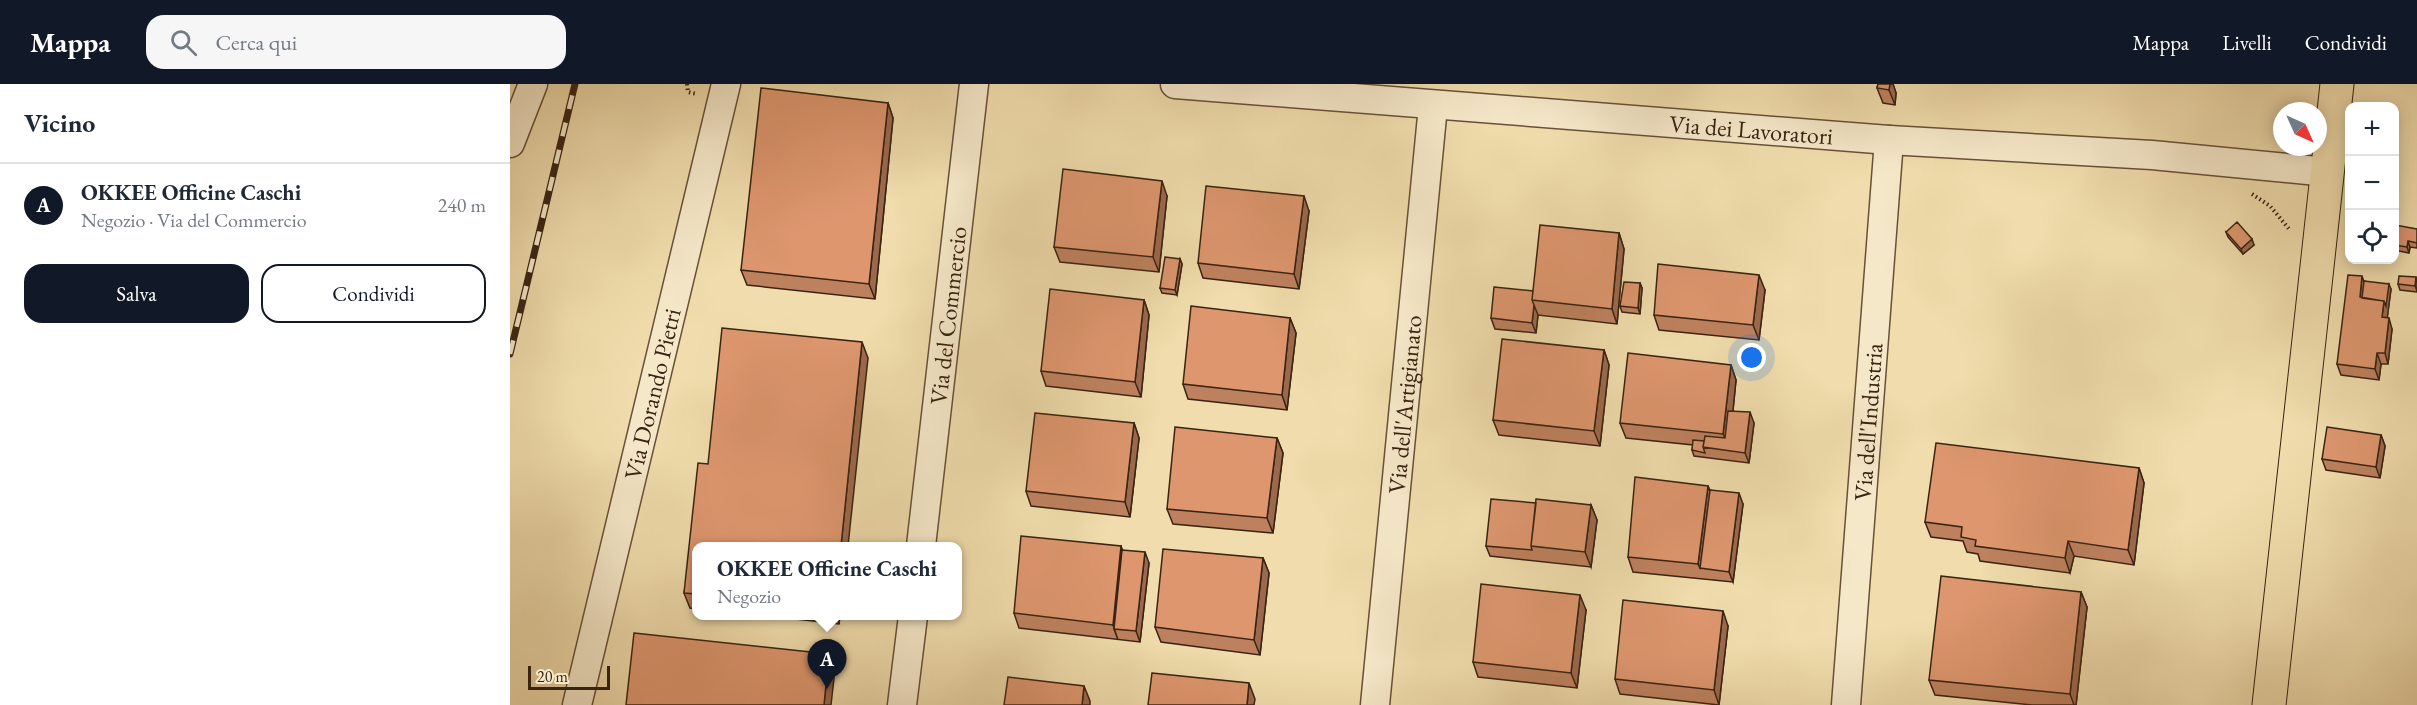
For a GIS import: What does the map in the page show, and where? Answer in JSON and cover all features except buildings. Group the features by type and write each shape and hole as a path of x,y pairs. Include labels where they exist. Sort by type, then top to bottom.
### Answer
{"main road":[{"path":"2269,705 2337,84"}],"street":[{"path":"510,143 533,84"},
{"name":"Via del Commercio","path":"921,542 974,84"},
{"name":"Via dei Lavoratori","path":"1175,84 1889,140 2152,155 2328,172"},
{"name":"Via Dorando Pietri","path":"578,705 722,90"},
{"name":"Via dell'Artigianato","path":"1375,705 1433,106"},
{"name":"Via dell'Industria","path":"1846,705 1889,140"},
{"path":"902,705 912,620"}],"path":[{"path":"2251,194 2270,206 2297,238"}],"railway":[{"path":"510,354 575,84"}],"place":[{"name":"OKKEE Officine Caschi","path":"827,689"}]}
